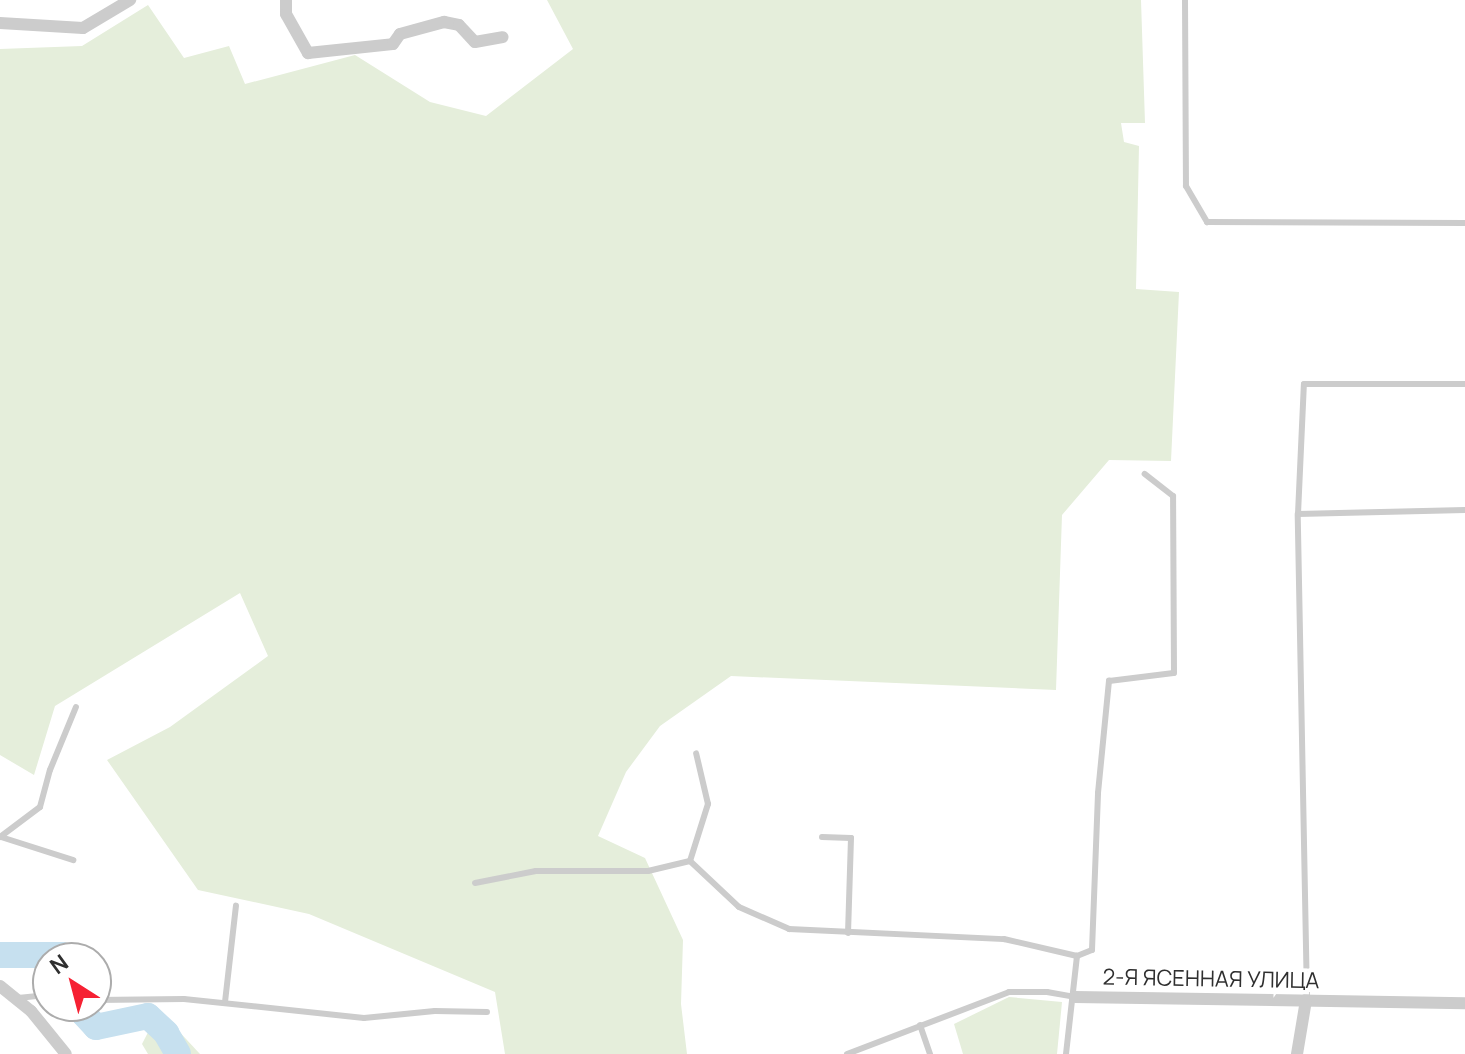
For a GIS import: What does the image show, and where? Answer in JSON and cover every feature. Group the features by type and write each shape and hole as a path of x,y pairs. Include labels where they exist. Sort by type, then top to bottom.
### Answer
{"street":[{"path":"0,23 83,28 130,0"},
{"path":"286,0 286,14 308,53 393,44 400,34 444,22 459,25 475,42 503,37"},
{"path":"0,986 31,1011 66,1054"},
{"name":"2-Я ЯСЕННАЯ УЛИЦА","path":"1075,997 1465,1003"},
{"path":"1297,1054 1306,1000"}],"lane":[{"path":"1185,0 1186,186 1207,222 1465,223"},
{"path":"1306,1000 1298,514 1304,384 1465,384"},
{"path":"1077,956 1092,950 1098,793 1109,681 1174,673 1173,496 1145,474"},
{"path":"1298,514 1465,510"},
{"path":"0,837 40,807 50,770 76,707"},
{"path":"475,883 536,871 648,871 690,861 708,804 696,753"},
{"path":"0,837 73,860"},
{"path":"822,837 851,838 848,933"},
{"name":"2-Я ЯСЕННАЯ УЛИЦА","path":"690,861 739,907 766,921 813,933 1004,939 1077,956 1075,997"},
{"path":"225,1002 236,906"},
{"path":"847,1054 1009,992 1047,992 1075,997 1066,1054"},
{"path":"15,998 32,996"},
{"path":"112,1000 184,999 364,1018 435,1011 487,1012"},
{"path":"920,1025 930,1054"}],"green space":[{"path":"547,0 1141,0 1145,123 1121,123 1124,142 1139,146 1136,289 1179,292 1171,461 1109,460 1062,515 1056,690 731,676 660,726 626,772 598,836 645,858 683,940 681,1004 687,1054 505,1054 495,992 309,914 198,890 107,760 170,727 268,656 240,593 55,706 34,775 0,755 0,49 82,46 148,5 184,58 229,46 245,84 355,55 430,102 486,116 573,49"},
{"path":"1009,997 1062,1002 1057,1054 963,1054 954,1024"},
{"path":"159,1011 200,1054 148,1054 142,1044"}],"waterway":[{"path":"0,955 32,955"},
{"path":"91,1022 96,1027 148,1016 166,1033 178,1054"}]}
